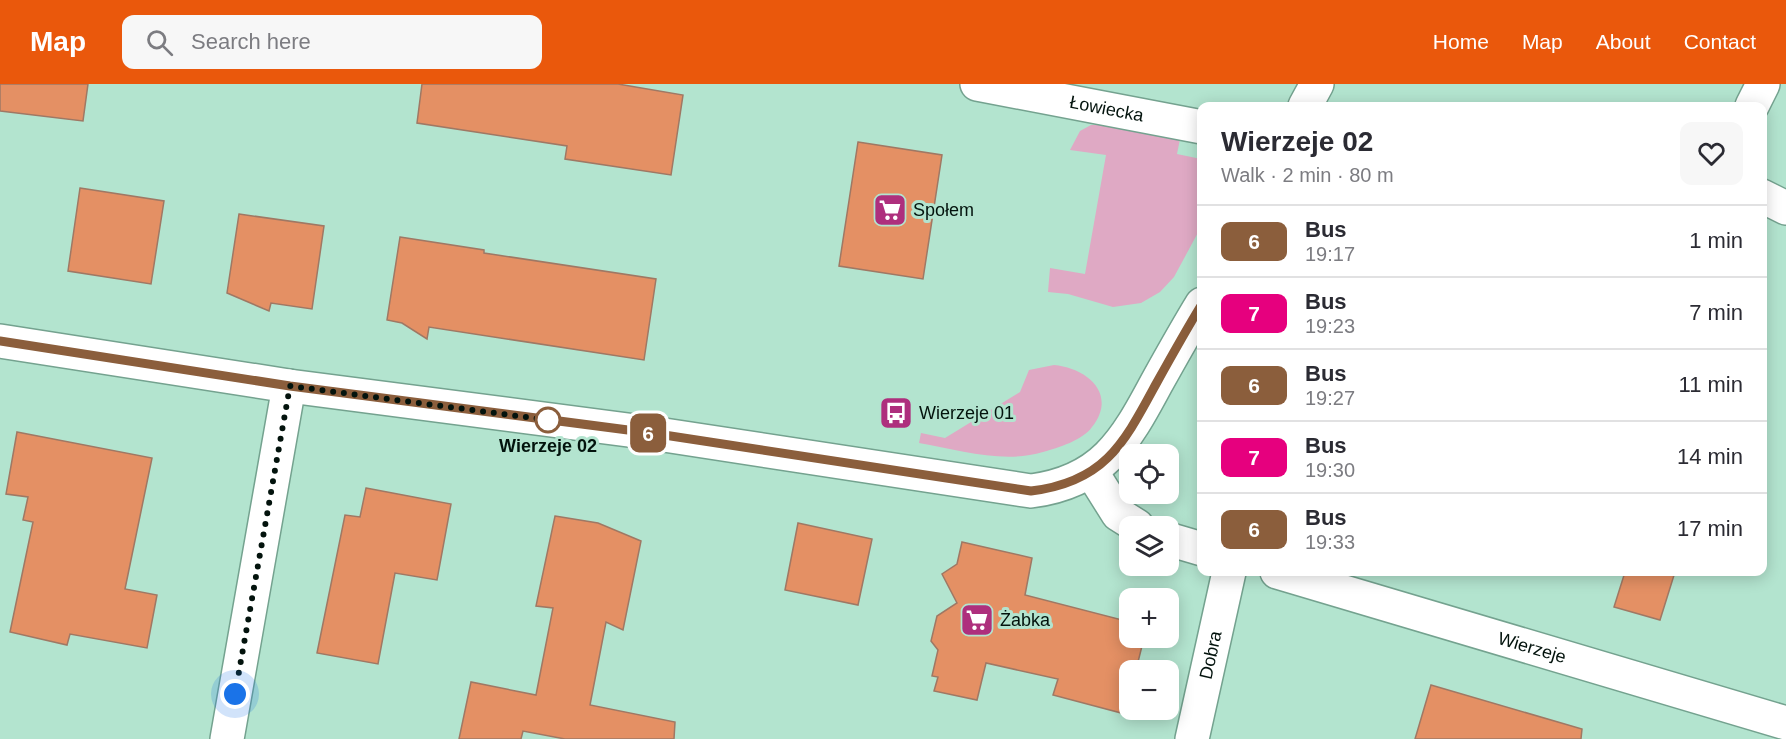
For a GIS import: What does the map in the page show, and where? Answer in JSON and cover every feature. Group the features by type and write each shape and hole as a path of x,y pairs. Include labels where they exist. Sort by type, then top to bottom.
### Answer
{"street":[{"name":"Łowiecka","path":"977,84 1197,126"},
{"path":"1307,102 1317,84"},
{"path":"1754,102 1763,84"},
{"path":"1767,198 1786,208"},
{"path":"0,341 290,386 651,433 1031,491 1054,488 1091,471 1125,439 1197,313"},
{"path":"226,739 290,386"},
{"path":"1091,471 1121,516"},
{"path":"1179,542 1197,548"},
{"name":"Dobra","path":"1192,739 1228,576"},
{"name":"Wierzeje","path":"1290,576 1786,723"}],"shaded area":[{"path":"1091,125 1105,125 1180,139 1177,154 1197,158 1197,234 1174,277 1160,292 1141,303 1113,307 1068,294 1048,292 1050,268 1085,274 1106,155 1070,150 1080,131"},
{"path":"1054,365 1078,371 1095,385 1100,394 1102,404 1099,415 1088,432 1076,440 1043,452 1013,457 981,455 919,443 921,433 945,438 1020,392 1029,370"}],"building":[{"path":"0,84 88,84 83,121 0,111"},
{"path":"422,84 618,84 683,95 671,175 565,159 567,146 417,123"},
{"name":"Społem","path":"858,142 942,155 923,279 839,266"},
{"path":"80,188 164,201 151,284 68,271"},
{"path":"239,214 324,226 312,309 271,303 269,311 227,293"},
{"path":"400,237 484,250 484,253 656,279 644,360 429,327 427,339 402,323 387,320"},
{"path":"17,432 152,458 125,589 157,595 147,648 70,634 67,645 10,632 33,522 23,520 28,497 6,494"},
{"path":"366,488 451,504 437,580 395,573 378,664 317,653 345,515 360,517"},
{"path":"555,516 598,523 641,541 623,630 606,622 590,705 675,722 674,739 565,739 523,731 521,739 459,739 471,682 536,695 553,608 536,606"},
{"path":"798,523 872,539 858,605 785,590"},
{"path":"962,542 1032,558 1025,595 1119,619 1119,648 1142,648 1138,660 1119,660 1119,712 1053,695 1058,679 986,663 977,700 934,691 938,677 932,676 938,650 931,641 937,616 957,603 942,574 957,564"},
{"path":"1624,576 1674,576 1660,620 1614,607"},
{"path":"1431,685 1582,729 1581,739 1415,739"}],"bus line":[{"name":"6","path":"0,341 290,386 651,433 1031,491 1054,488 1091,471 1117,450 1136,421 1197,313"}],"place":[{"name":"Społem","path":"890,210"},
{"name":"Wierzeje 01","path":"896,413"},
{"name":"Wierzeje 02","path":"548,420"},
{"name":"Żabka","path":"977,620"}],"route":[{"path":"235,694 290,386 548,420"}]}
